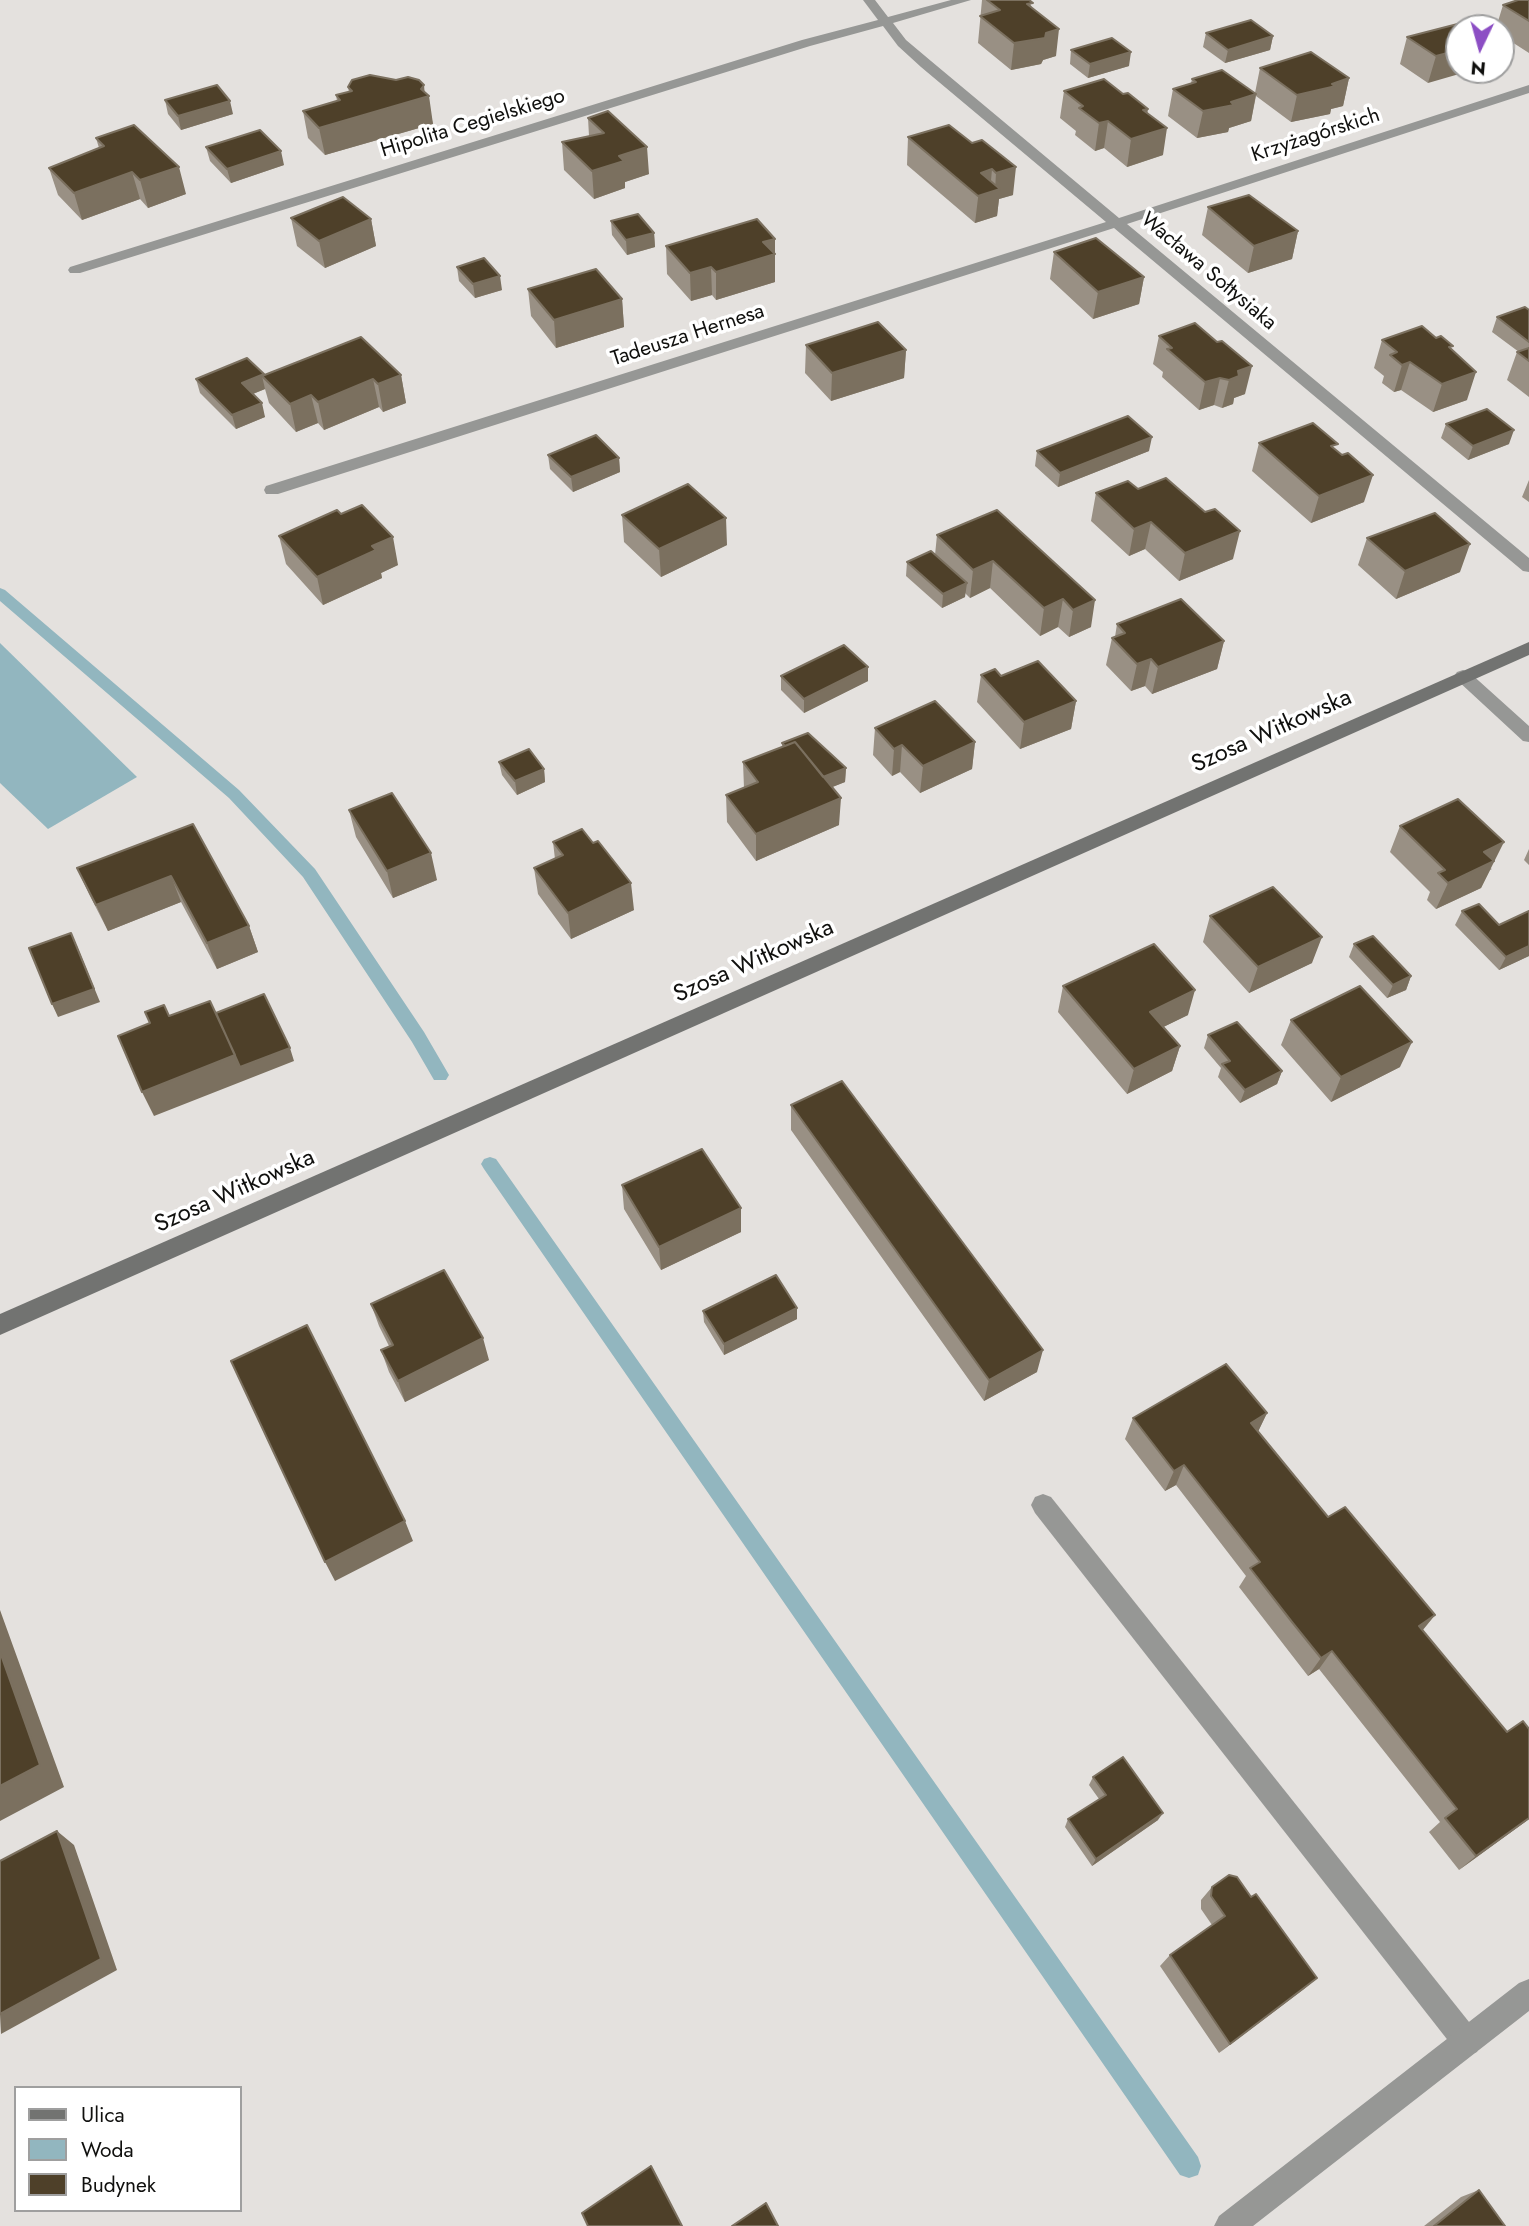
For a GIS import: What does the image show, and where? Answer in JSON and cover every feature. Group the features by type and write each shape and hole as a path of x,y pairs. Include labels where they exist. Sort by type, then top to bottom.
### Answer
{"street":[{"name":"Wacława Sołtysiaka","path":"869,0 902,43 926,64 1529,567"},
{"name":"Hipolita Cegielskiego","path":"75,270 793,47 965,0"},
{"name":"Krzyżagórskich","path":"1117,223 1529,89"},
{"name":"Tadeusza Hernesa","path":"272,490 1117,223"},
{"name":"Szosa Witkowska","path":"0,1325 1529,648"},
{"path":"1463,676 1529,736"},
{"path":"1043,1505 1466,2042"},
{"path":"1229,2226 1529,1993"}],"water":[{"path":"0,643 137,777 48,829 0,783"}],"building":[{"path":"987,0 1029,0 1033,3 1027,4 1059,29 1046,33 1045,38 1014,43 980,16 1000,10"},
{"path":"1529,0 1529,21 1503,5"},
{"path":"1251,20 1273,36 1228,50 1206,33"},
{"path":"1445,27 1445,54 1436,56 1407,37"},
{"path":"1112,38 1131,52 1090,64 1071,50"},
{"path":"1311,52 1349,78 1332,84 1336,86 1297,95 1260,68"},
{"path":"1222,70 1256,94 1231,102 1234,105 1203,111 1173,89 1196,82 1192,79"},
{"path":"370,75 396,80 408,77 419,80 424,85 421,89 429,96 319,128 303,111 340,100 336,95 352,91 348,87 352,80"},
{"path":"1104,79 1123,94 1128,93 1148,109 1143,110 1167,128 1131,139 1108,121 1099,123 1079,108 1083,106 1064,91"},
{"path":"217,85 230,101 178,116 165,100"},
{"path":"608,111 647,147 619,156 624,161 592,171 562,142 604,133 588,118"},
{"path":"134,125 179,167 140,180 132,172 74,193 49,168 104,146 96,138"},
{"path":"949,125 972,143 982,140 1016,167 996,173 992,169 981,173 1000,189 978,196 908,137"},
{"path":"260,130 281,151 227,169 206,147"},
{"path":"1249,195 1298,231 1254,246 1208,207"},
{"path":"343,197 371,219 319,241 291,218"},
{"path":"638,214 654,233 626,240 611,221"},
{"path":"757,219 775,239 763,242 775,254 716,272 711,267 690,273 666,246"},
{"path":"1096,238 1144,277 1098,292 1054,252"},
{"path":"484,258 500,276 473,284 457,267"},
{"path":"596,269 622,299 554,320 528,289"},
{"path":"1525,307 1529,310 1529,342 1497,317"},
{"path":"878,322 906,350 832,373 806,345"},
{"path":"1195,323 1252,366 1238,371 1239,376 1229,380 1220,378 1205,382 1167,349 1172,348 1159,336"},
{"path":"1422,326 1436,338 1441,336 1453,346 1449,347 1476,372 1442,384 1410,362 1402,365 1390,355 1397,352 1382,340"},
{"path":"361,337 401,375 378,384 373,379 318,402 311,395 290,404 262,376"},
{"path":"1529,348 1529,361 1517,352"},
{"path":"247,358 264,374 242,383 262,403 232,415 196,379"},
{"path":"1487,409 1514,430 1473,446 1446,424"},
{"path":"1128,416 1152,437 1060,473 1037,451"},
{"path":"1313,423 1338,444 1331,446 1342,455 1348,453 1373,475 1319,496 1259,443"},
{"path":"596,435 619,458 571,477 548,455"},
{"path":"1166,478 1205,512 1215,509 1240,531 1185,553 1151,522 1134,529 1096,493 1128,481 1138,489"},
{"path":"688,484 726,518 659,549 622,515"},
{"path":"362,505 393,537 372,546 376,550 317,577 279,536 337,510 341,514"},
{"path":"997,510 1095,600 1073,610 1063,599 1044,608 993,561 973,570 937,535"},
{"path":"1435,513 1470,544 1405,571 1367,538"},
{"path":"931,551 967,583 943,594 907,562"},
{"path":"1181,599 1224,641 1158,667 1151,659 1137,664 1112,638 1125,633 1117,624"},
{"path":"844,645 868,667 804,699 781,676"},
{"path":"1038,661 1076,701 1024,722 981,675 995,669 1001,676"},
{"path":"935,701 975,742 923,766 902,745 894,749 875,728"},
{"path":"808,733 846,768 823,777 795,742 785,746 782,743"},
{"path":"795,742 841,798 756,834 726,795 758,782 743,762"},
{"path":"529,749 544,769 515,781 499,762"},
{"path":"392,793 431,853 387,871 349,810"},
{"path":"1458,799 1504,842 1484,852 1494,861 1448,883 1438,873 1445,870 1400,826"},
{"path":"193,824 249,926 207,943 171,876 96,905 77,868"},
{"path":"582,829 593,843 598,841 631,883 568,913 534,868 563,855 553,842"},
{"path":"1273,887 1322,937 1258,967 1210,916"},
{"path":"1479,904 1499,925 1529,911 1529,946 1506,957 1462,911"},
{"path":"71,933 94,989 52,1004 29,948"},
{"path":"1373,936 1411,976 1393,985 1354,944"},
{"path":"1154,944 1195,990 1150,1012 1180,1046 1134,1069 1063,986"},
{"path":"1360,986 1412,1042 1341,1077 1291,1020"},
{"path":"264,994 290,1048 240,1067 216,1013"},
{"path":"210,1001 235,1055 142,1092 118,1036 150,1023 145,1012 164,1005 169,1016"},
{"path":"1237,1022 1282,1071 1245,1090 1222,1064 1230,1061 1208,1035"},
{"path":"842,1081 1043,1350 989,1380 791,1105"},
{"path":"702,1149 741,1208 659,1247 622,1185"},
{"path":"444,1270 483,1338 398,1381 381,1350 393,1345 371,1304"},
{"path":"776,1275 797,1308 724,1344 703,1311"},
{"path":"307,1325 405,1521 325,1562 231,1361"},
{"path":"1226,1364 1267,1413 1251,1423 1328,1517 1345,1507 1435,1615 1419,1626 1507,1732 1523,1721 1529,1729 1529,1818 1476,1856 1445,1818 1457,1809 1332,1651 1321,1658 1292,1622 1250,1568 1260,1562 1184,1465 1174,1471 1133,1418"},
{"path":"0,1652 40,1765 0,1786"},
{"path":"1123,1757 1163,1813 1096,1859 1068,1819 1106,1795 1093,1777"},
{"path":"57,1831 101,1959 0,2014 0,1861"},
{"path":"1229,1875 1237,1877 1251,1897 1256,1894 1317,1978 1230,2044 1170,1955 1225,1916 1211,1896 1212,1887"},
{"path":"651,2166 682,2226 588,2226 582,2213"},
{"path":"1479,2190 1505,2226 1434,2226"},
{"path":"766,2203 778,2226 732,2226"}],"waterway":[{"path":"0,593 234,794 309,873 418,1037 440,1075"},
{"path":"490,1164 1189,2166"}]}
